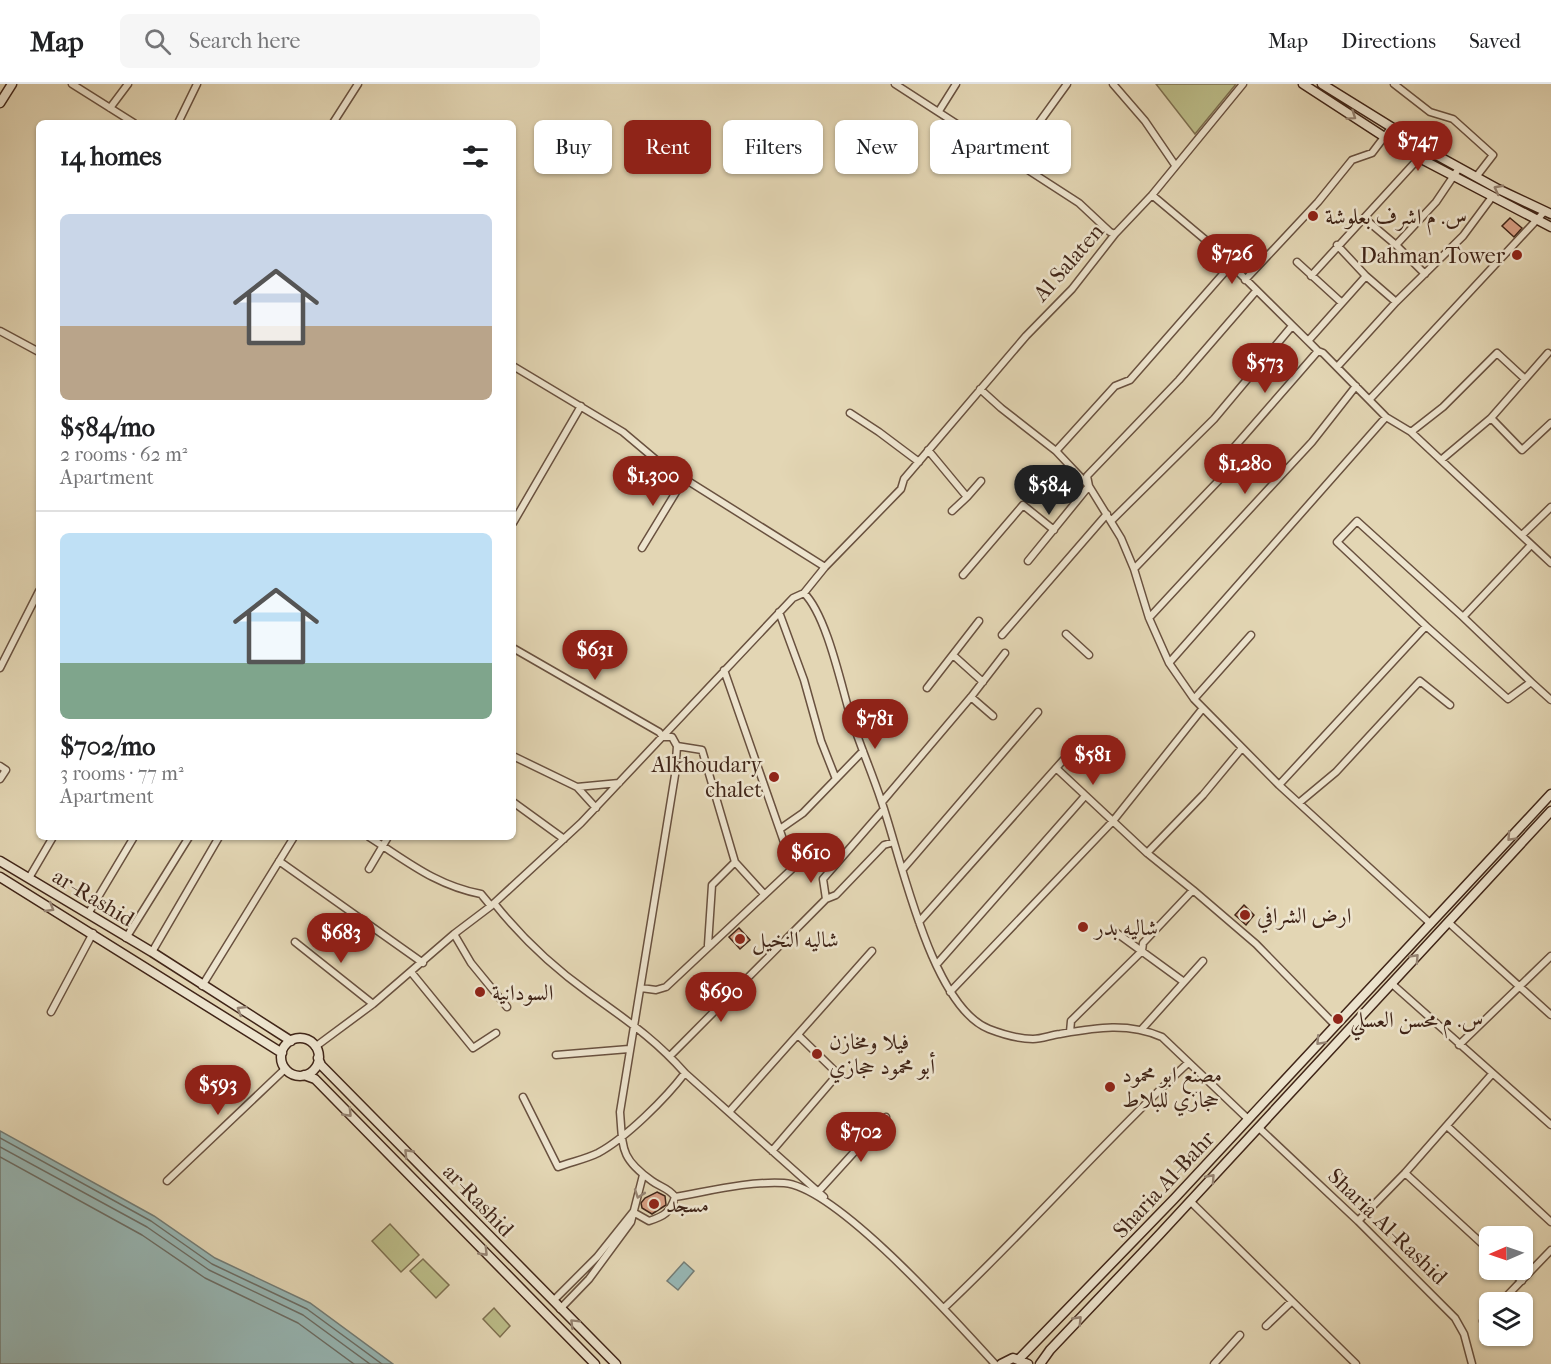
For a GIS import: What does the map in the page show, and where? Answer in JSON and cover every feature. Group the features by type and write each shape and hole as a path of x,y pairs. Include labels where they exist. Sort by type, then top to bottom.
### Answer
{"main road":[{"path":"0,103 12,84"},
{"path":"1303,84 1384,138 1551,227"},
{"path":"1322,84 1459,168 1548,213"},
{"name":"Sharia Al-Bahr","path":"1019,1359 1174,1199 1551,794"},
{"name":"Sharia Al-Bahr","path":"1040,1364 1050,1350 1551,811"},
{"name":"ar-Rashid","path":"0,861 152,952 291,1041"},
{"name":"ar-Rashid","path":"0,878 93,933 282,1053"},
{"path":"307,1040 315,1047 318,1058 312,1071 304,1076 294,1075 285,1069 282,1053 291,1041 307,1040"},
{"name":"ar-Rashid","path":"318,1058 321,1065 616,1364"},
{"path":"1300,1062 1310,1071"},
{"name":"ar-Rashid","path":"304,1076 315,1079 595,1364"},
{"path":"1001,1364 1007,1360 1019,1359 1028,1364"}],"street":[{"path":"72,84 129,120"},
{"path":"110,108 128,84"},
{"path":"179,120 197,84"},
{"path":"335,120 357,84"},
{"path":"895,84 952,120"},
{"path":"939,111 956,84"},
{"path":"1041,120 1067,84"},
{"path":"1113,84 1145,121 1175,165"},
{"name":"Al Salaten","path":"315,1047 374,1004 454,934 493,905 596,808 779,612 793,598 804,593 825,567 901,489 904,479 980,388 1072,289 1115,234 1152,195 1244,84"},
{"path":"1394,84 1430,112 1453,119 1493,155 1476,177"},
{"path":"1245,280 1318,202 1352,160 1372,153 1391,128"},
{"path":"1311,276 1419,158"},
{"path":"1396,245 1437,202 1459,168"},
{"path":"1034,174 1079,203 1115,234"},
{"path":"1152,195 1192,227 1386,417 1411,432 1551,563"},
{"path":"1337,367 1396,302 1463,236 1492,197"},
{"path":"1370,399 1548,213"},
{"path":"1364,218 1425,274"},
{"path":"1337,245 1366,276 1396,302"},
{"path":"1297,262 1342,303"},
{"path":"1056,451 1115,386 1130,380 1230,266"},
{"path":"1308,341 1366,276"},
{"path":"1028,561 1089,486 1088,476 1179,380 1256,291"},
{"path":"1002,635 1109,517 1214,419 1292,326"},
{"path":"0,331 36,350"},
{"path":"1230,452 1318,351"},
{"path":"1411,432 1443,407 1497,353 1525,379"},
{"path":"1441,460 1491,418 1548,353"},
{"path":"516,368 633,439 661,464 825,567"},
{"path":"1149,618 1312,442 1356,386"},
{"path":"980,388 1001,408 1056,451 1089,486 1109,517 1134,569 1149,618 1169,663 1194,699 1279,785 1431,924"},
{"path":"516,518 580,406"},
{"path":"850,413 919,462"},
{"path":"1169,663 1386,417"},
{"path":"1491,418 1522,450 1551,423"},
{"path":"928,450 967,497"},
{"path":"1134,569 1223,476"},
{"path":"642,548 684,479"},
{"path":"952,511 981,481"},
{"path":"963,574 1023,505 1054,530"},
{"path":"1522,535 1551,507"},
{"path":"1531,682 1508,699 1337,542 1357,521 1551,700"},
{"path":"1463,617 1531,545"},
{"path":"804,593 811,600 829,641 919,922 950,992 964,1010 988,1029 1019,1038 1034,1039 1102,1027 1142,1029 1162,1037 1248,1119"},
{"path":"0,668 36,597"},
{"path":"779,612 804,680 821,741 836,779"},
{"path":"927,688 979,621"},
{"path":"1279,785 1426,626"},
{"path":"1066,634 1089,655"},
{"path":"1194,699 1251,635"},
{"path":"516,650 659,732 663,737 672,737 677,746 675,775 620,1112 624,1153 643,1175 671,1191 675,1197"},
{"path":"826,899 823,879 1005,653"},
{"path":"952,655 983,682"},
{"path":"641,988 656,990 666,987 793,868 724,670"},
{"path":"1300,802 1336,772 1420,681 1450,705"},
{"path":"971,697 993,716"},
{"path":"950,992 1113,822 1203,708"},
{"path":"903,869 1038,712"},
{"path":"677,746 702,750 735,862 764,894"},
{"path":"919,922 1074,748"},
{"path":"1147,853 1203,795 1242,748"},
{"path":"780,829 803,813 863,751"},
{"path":"516,757 576,787 596,808"},
{"path":"0,766 6,770 0,779"},
{"path":"1056,768 1147,853 1256,944 1335,1025"},
{"path":"576,787 619,783"},
{"path":"937,964 1085,796"},
{"path":"516,804 564,839"},
{"path":"28,878 51,840"},
{"path":"88,914 132,840"},
{"path":"126,938 187,840"},
{"path":"152,952 217,840"},
{"path":"202,986 292,840"},
{"path":"374,840 420,872 459,890 481,894 549,960 587,992 633,1023 670,1056 685,1073 899,1263 995,1364"},
{"path":"369,869 386,840"},
{"path":"670,1056 826,899 836,895 884,845 894,842"},
{"path":"279,861 423,963"},
{"path":"708,946 712,885 735,862"},
{"path":"1070,1032 1071,1021 1142,951 1143,943 1193,891"},
{"path":"1448,922 1551,1015"},
{"path":"1114,931 1184,982"},
{"path":"51,1012 93,933"},
{"path":"454,934 471,963 507,1007"},
{"path":"295,942 374,1004"},
{"path":"729,1112 872,951"},
{"path":"1459,1045 1551,956"},
{"path":"1142,1029 1203,961"},
{"path":"411,972 473,1048 496,1033"},
{"path":"1391,983 1551,1125"},
{"path":"772,1151 838,1074 798,1035"},
{"path":"556,1055 629,1049"},
{"path":"944,1308 990,1265 1140,1107 1188,1063"},
{"path":"166,1181 285,1069"},
{"path":"523,1097 558,1167 598,1153 622,1136 672,1091 685,1073"},
{"path":"1358,1221 1405,1173 1492,1074"},
{"path":"818,1192 886,1117"},
{"path":"1447,1126 1551,1221"},
{"name":"Sharia Al-Rashid","path":"1258,1127 1358,1221 1455,1318 1464,1334 1472,1364"},
{"path":"1405,1173 1479,1241"},
{"path":"560,1309 589,1279 631,1222 643,1175"},
{"path":"675,1197 786,1183 812,1193 838,1210"},
{"path":"633,1212 649,1221 665,1216 675,1197"},
{"path":"1190,1201 1356,1364"},
{"path":"553,1301 597,1257 633,1212"},
{"path":"1511,1292 1551,1250"},
{"path":"1266,1326 1291,1302"},
{"path":"1214,1364 1240,1335"}],"green space":[{"path":"1156,84 1236,84 1195,134"},
{"path":"390,1224 419,1255 401,1272 372,1241"},
{"path":"423,1259 449,1285 436,1298 410,1271"},
{"path":"494,1308 510,1326 500,1337 483,1319"}],"water":[{"path":"0,1131 154,1216 215,1258 310,1303 393,1364 0,1364"},
{"path":"684,1262 694,1271 678,1290 667,1281"}],"building":[{"path":"1510,218 1522,228 1514,237 1502,226"},
{"name":"ارض الشرافي","path":"1244,905 1254,915 1246,925 1235,915"},
{"name":"شاليه النخيل","path":"739,928 750,940 740,949 729,937"},
{"name":"مسجد","path":"657,1192 665,1196 666,1205 652,1214 642,1208 641,1203 645,1198"}],"place":[{"name":"س. م اشرف بعلوشة","path":"1313,216"},
{"name":"Dahman Tower","path":"1517,255"},
{"name":"Alkhoudary chalet","path":"774,777"},
{"name":"ارض الشرافي","path":"1245,915"},
{"name":"شاليه بدر","path":"1083,927"},
{"name":"شاليه النخيل","path":"740,939"},
{"name":"السودانية","path":"480,992"},
{"name":"س. م محسن العسلي","path":"1338,1019"},
{"name":"فيلا ومخازن أبو محمود حجازي","path":"817,1054"},
{"name":"مصنع ابو محمود حجازي للبلاط","path":"1110,1087"},
{"name":"مسجد","path":"654,1204"}]}
